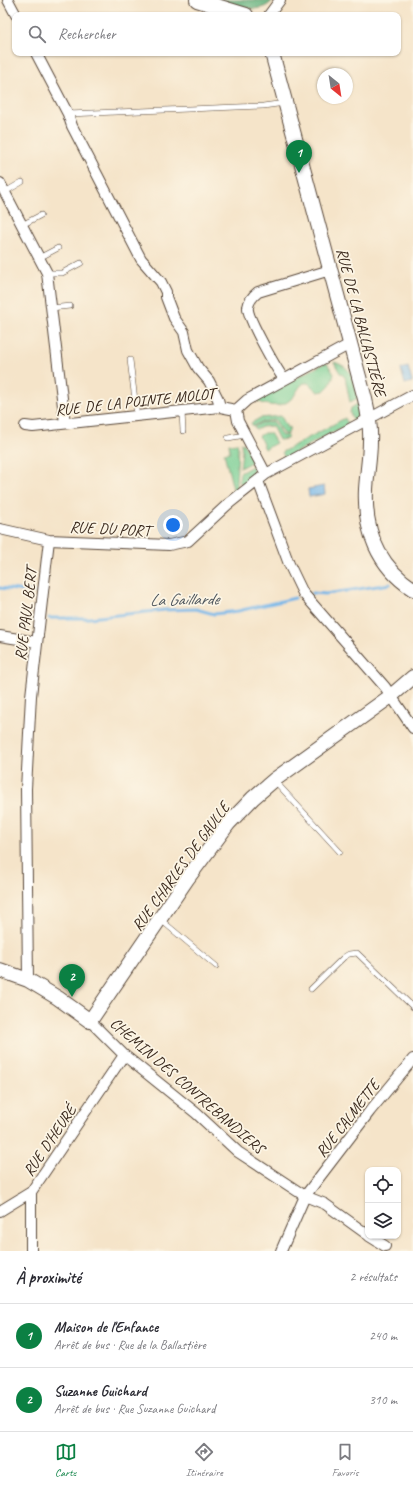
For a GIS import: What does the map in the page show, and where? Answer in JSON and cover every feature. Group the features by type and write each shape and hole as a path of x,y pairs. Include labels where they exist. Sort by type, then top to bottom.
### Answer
{"street":[{"path":"8,0 14,12"},
{"path":"197,0 236,12"},
{"path":"271,12 280,0"},
{"path":"38,56 141,259 161,282 166,292 166,297 174,318 184,332 188,350 198,368 209,381 218,399 220,407"},
{"name":"RUE DE LA BALLASTIÈRE","path":"273,56 365,398 369,419 370,439 366,503 368,525 371,536 384,560 399,579 413,589"},
{"path":"3,194 22,225 47,273 65,423"},
{"path":"284,379 251,321 247,308 251,298 258,292 330,270"},
{"name":"RUE DE LA POINTE MOLOT","path":"26,426 33,427 220,407 236,410 247,400 350,344"},
{"name":"RUE DU PORT","path":"0,529 49,540 170,546 179,544 188,541 227,506 262,478 413,395"},
{"path":"236,410 238,421 262,478 289,564 303,593 391,696 413,728"},
{"name":"RUE PAUL BERT","path":"28,980 26,789 31,696 49,540"},
{"path":"0,636 37,642"},
{"name":"RUE CHARLES DE GAULLE","path":"90,1021 187,879 228,824 253,798 274,780 391,696 413,677"},
{"path":"0,970 28,980 58,998 90,1021"},
{"name":"CHEMIN DES CONTREBANDIERS","path":"90,1021 124,1055 196,1112 238,1152 305,1196 325,1204 365,1233"},
{"name":"RUE D'HEURÉ","path":"31,1251 31,1192 124,1055"},
{"name":"RUE CALMETTE","path":"281,1251 305,1196 413,1059"},
{"path":"0,1211 31,1192"},
{"name":"CHEMIN DES CONTREBANDIERS","path":"374,1239 385,1246"}],"lane":[{"path":"68,114 264,106 286,103"},
{"path":"3,194 22,182"},
{"path":"22,225 41,215"},
{"path":"39,258 58,248"},
{"path":"47,273 62,273 81,263"},
{"path":"51,308 70,306"},
{"path":"130,360 137,416"},
{"path":"182,412 183,431"},
{"path":"228,438 245,435"},
{"path":"274,780 340,852"},
{"path":"160,919 216,966"},
{"path":"311,989 344,957 349,954 357,954 413,1007"}],"green space":[{"path":"219,0 273,0 268,5 255,9 240,7"},
{"path":"334,362 349,371 354,380 358,398 350,402 345,377 340,373"},
{"path":"327,363 334,374 330,385 324,391 318,392 308,383 304,383 290,400 281,405 276,406 265,404 255,400"},
{"path":"359,403 358,415 354,422 350,413 351,408"},
{"path":"281,416 287,428 290,427 288,434 283,434 275,420 261,422 253,426 251,423 260,418"},
{"path":"345,418 348,424 285,458 282,452"},
{"path":"274,422 282,436 288,435 287,439 279,440 272,426 262,427 256,430 254,427 261,423"},
{"path":"264,433 270,433 276,443 265,449 259,436"},
{"path":"237,443 236,484 239,489 234,493 224,453 230,452 229,444"},
{"path":"241,443 244,444 253,461 240,468 242,451"},
{"path":"254,465 252,476 243,486 239,481 240,473"}],"water":[{"path":"408,367 412,382 405,384 401,369"},
{"path":"324,486 325,494 309,497 308,489"}],"waterway":[{"name":"La Gaillarde","path":"312,593 326,594 390,584"},
{"name":"La Gaillarde","path":"0,588 34,592"},
{"name":"La Gaillarde","path":"49,618 89,618 165,610 196,609 214,614 238,611 295,598"}],"place":[{"name":"Maison de l'Enfance","path":"299,173"},
{"name":"Suzanne Guichard","path":"72,997"}]}
